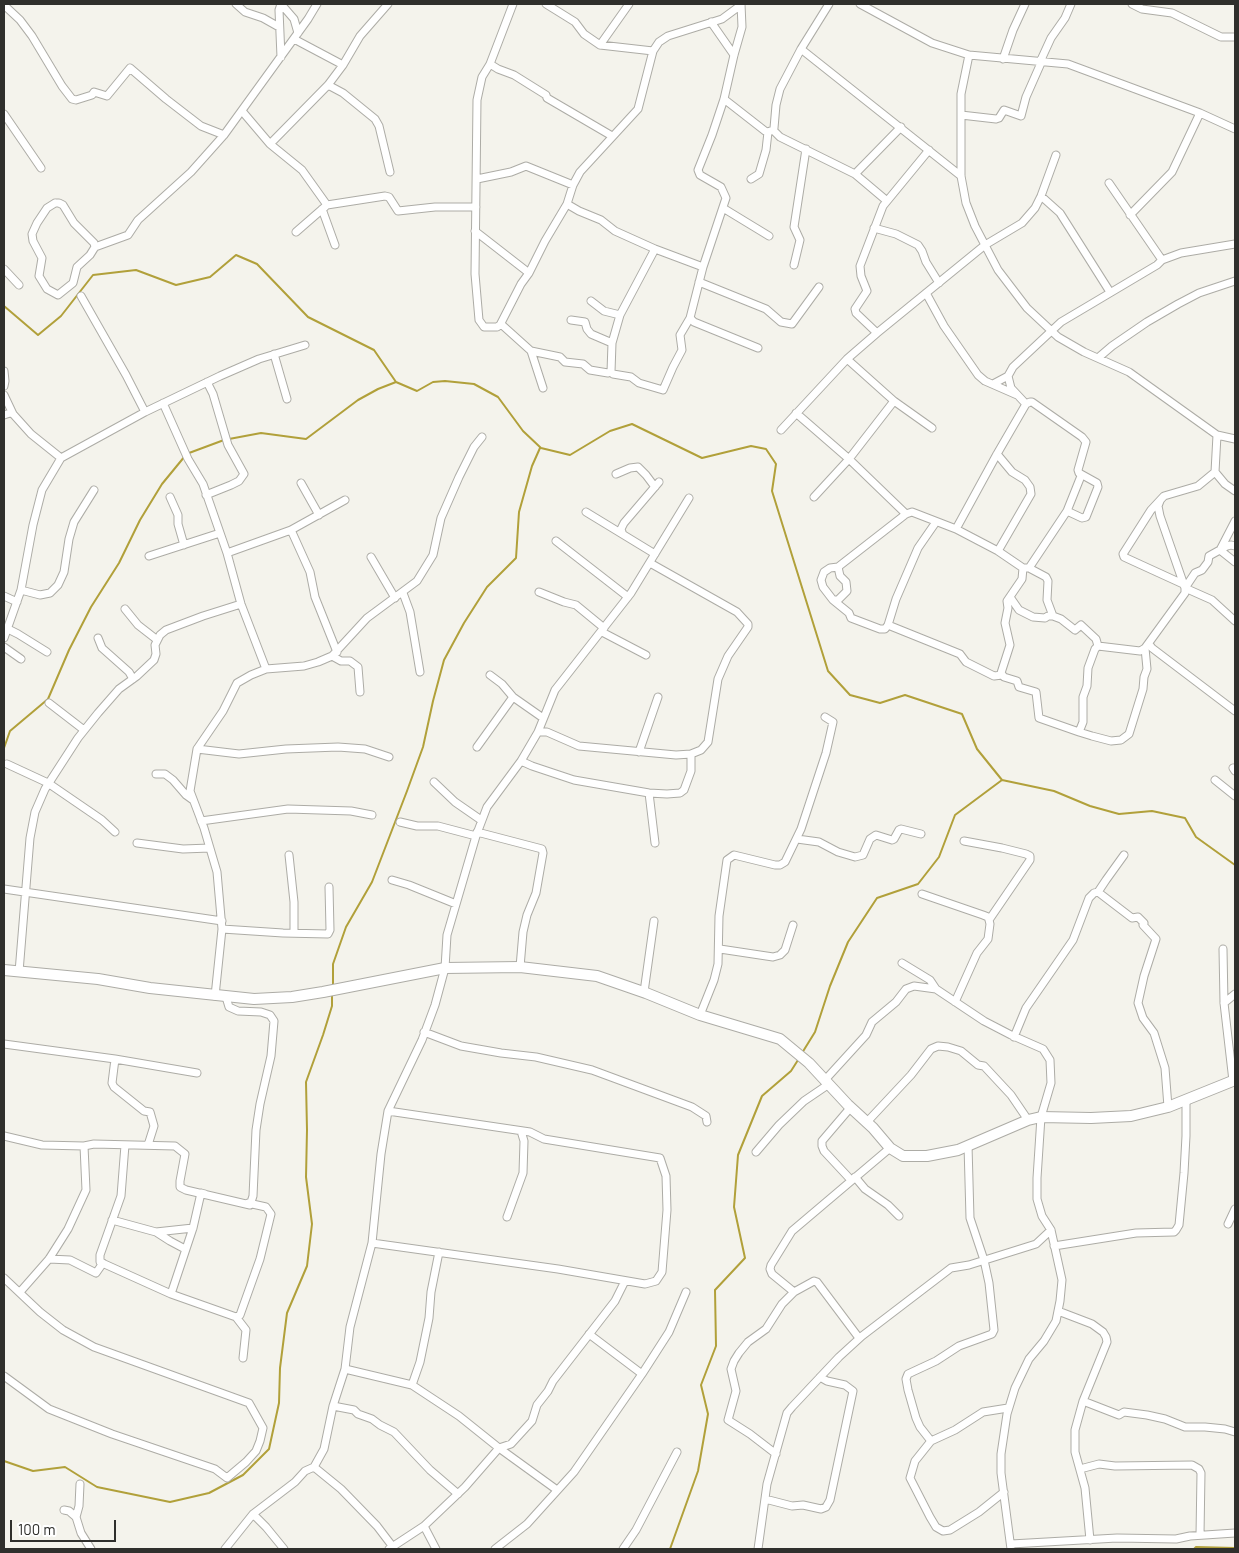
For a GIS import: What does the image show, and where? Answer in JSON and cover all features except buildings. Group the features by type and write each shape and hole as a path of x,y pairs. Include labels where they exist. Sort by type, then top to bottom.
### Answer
{"street":[{"path":"236,4 245,12 280,27"},
{"path":"281,57 279,10 281,4 294,18 296,36"},
{"path":"95,246 74,222 63,205 55,203 48,208 37,223 32,234 33,241 42,258 39,276 47,289 58,295 73,283 77,267 90,255 95,246 128,235 138,220 191,172 224,135 242,111 308,20 317,4"},
{"path":"270,144 328,85 343,65 360,36 388,4"},
{"path":"513,4 490,64 482,77 477,100 475,274 479,320 484,327 497,327 501,324 521,284 567,204 580,172 638,109 653,51 659,42 668,36 722,19 741,4"},
{"path":"546,4 575,22 584,34 600,45 653,51"},
{"path":"600,45 629,4"},
{"path":"531,351 560,357 565,362 583,364 590,370 612,372 615,375 631,377 639,384 664,390 672,367 682,350 680,335 690,318 703,267 726,198 721,187 700,175 698,170 724,99 742,27 741,4"},
{"path":"751,179 759,174 770,131 774,128 776,105 780,89 801,49 829,4"},
{"path":"860,4 932,43 969,55 1068,64 1200,113 1235,129"},
{"path":"1002,59 1025,4"},
{"path":"961,116 996,119 999,118 1004,110 1021,116 1026,97 1051,38 1065,18 1071,4"},
{"path":"1132,4 1142,9 1172,13 1221,37 1235,37"},
{"path":"4,6 20,20 32,36 72,99 76,100 94,92 107,96 130,68 201,126 224,135"},
{"path":"711,22 734,55"},
{"path":"296,36 343,65"},
{"path":"801,49 902,127 961,176"},
{"path":"969,55 961,94 961,176 966,203 998,270 1027,308 1058,337 1129,372 1217,435 1235,439"},
{"path":"490,64 514,75 546,95 547,98 612,136"},
{"path":"328,85 343,93 375,120 379,126 390,172"},
{"path":"724,99 780,137 855,174 887,200"},
{"path":"242,111 270,144 302,170 324,207 335,245"},
{"path":"1130,215 1172,172 1200,113"},
{"path":"4,114 42,168"},
{"path":"855,174 902,127"},
{"path":"794,265 800,240 794,227 806,149"},
{"path":"876,333 856,313 867,291 861,276 860,266 887,200 929,150"},
{"path":"780,430 847,359 876,333 985,246 1022,223 1035,208 1041,196 1056,155"},
{"path":"477,179 511,172 526,166 573,186"},
{"path":"1110,183 1162,260"},
{"path":"296,232 324,207 385,196 402,210 476,207"},
{"path":"1041,196 1060,214 1110,292"},
{"path":"567,204 600,220 616,231 655,249 703,267"},
{"path":"722,208 769,236"},
{"path":"874,228 896,234 918,245 939,283"},
{"path":"475,231 529,273"},
{"path":"992,384 1008,376 1014,367 1061,322 1157,265 1162,260 1181,254 1235,244"},
{"path":"612,372 612,344 620,315 655,249"},
{"path":"4,269 19,285"},
{"path":"1098,358 1147,322 1178,304 1199,293 1235,281"},
{"path":"699,282 766,309 781,322 792,324 819,287"},
{"path":"926,293 944,326 978,375 992,384 1017,395"},
{"path":"81,296 145,412"},
{"path":"590,301 604,311 620,315"},
{"path":"690,318 694,322 758,348"},
{"path":"571,320 585,322 590,334 612,344"},
{"path":"501,324 531,351 543,388"},
{"path":"4,638 21,590 33,525 42,490 61,458 145,412 207,382 260,359 305,345"},
{"path":"274,354 287,399"},
{"path":"847,359 894,401 932,428"},
{"path":"4,371 4,386"},
{"path":"1008,376 1011,388 1026,404"},
{"path":"206,495 239,481 244,474 228,445 213,394 207,382"},
{"path":"4,395 14,414 31,434 61,458"},
{"path":"814,497 849,459 894,401"},
{"path":"956,529 1026,404 1030,402 1084,438 1086,442 1078,470 1082,476 1097,483 1098,486 1086,517 1082,518 1067,511"},
{"path":"163,403 188,459 203,484 227,553 241,604 266,669"},
{"path":"796,413 849,459 906,514"},
{"path":"4,415 14,414"},
{"path":"1217,435 1215,472 1225,484 1235,491"},
{"path":"215,996 222,925 217,872 190,791 197,749 223,711 237,683 250,675 266,669 304,666 334,654 367,618 417,581 433,555 444,510 474,447 482,437"},
{"path":"997,454 1012,472 1025,480 1030,487 1031,494 998,551"},
{"path":"616,474 638,467 657,484 624,523 621,529 622,532"},
{"path":"1215,472 1198,486 1164,496 1151,510 1123,556 1212,600 1235,621"},
{"path":"1002,675 1001,671 1010,645 1005,620 1008,608 1007,601 1022,579 1026,568 1067,511 1082,476"},
{"path":"301,483 318,514"},
{"path":"21,590 40,595 50,593 58,585 64,572 69,539 74,522 94,490"},
{"path":"170,497 178,515 178,524 184,545"},
{"path":"225,1549 253,1514 295,1482 305,1471 314,1467 324,1449 345,1368 350,1327 372,1244 381,1154 388,1111 435,1005 445,968 447,935 481,820 487,807 521,761 538,732 555,690 628,597 689,498"},
{"path":"227,553 291,530 345,500"},
{"path":"888,625 960,654 966,662 994,676 1002,675 1017,681 1019,687 1036,692 1039,718 1111,741 1121,740 1129,734 1144,689 1144,677 1147,669 1147,646 1150,639 1185,593 1160,516 1158,506 1160,500"},
{"path":"586,512 622,532 655,554"},
{"path":"936,522 918,548 885,629 880,629 851,618 849,613 833,600 823,587 821,580 824,572 830,568 838,567 906,514 912,512 956,529 1047,578 1047,600 1053,616"},
{"path":"1220,550 1235,522"},
{"path":"291,530 310,572 315,597 334,654 341,661 350,661 358,668 360,692"},
{"path":"149,556 220,534"},
{"path":"556,541 628,597"},
{"path":"1184,586 1195,573 1202,570 1208,562 1209,556 1231,545 1235,546"},
{"path":"1220,550 1235,562"},
{"path":"371,557 395,598"},
{"path":"538,732 548,732 579,746 676,755 692,754 701,750 708,742 718,679 728,656 748,627 748,624 737,612 650,563"},
{"path":"833,600 838,600 847,591 848,586 840,576 838,567"},
{"path":"539,592 576,605 603,630 646,654"},
{"path":"403,593 410,612 420,672"},
{"path":"4,596 17,602"},
{"path":"1010,597 1019,610 1033,617 1045,618 1053,616 1062,619 1075,630 1081,625 1095,637 1098,646"},
{"path":"19,972 30,838 35,812 48,783 84,730 119,689 154,660 156,639 166,630 241,604"},
{"path":"124,609 138,625 156,639"},
{"path":"6,628 47,652"},
{"path":"98,638 102,648 129,672 133,679"},
{"path":"1098,646 1140,651 1147,646"},
{"path":"1079,732 1083,722 1088,668 1098,646"},
{"path":"1147,646 1235,711"},
{"path":"4,647 21,659"},
{"path":"490,674 513,697 543,718"},
{"path":"477,747 513,697"},
{"path":"639,752 658,697"},
{"path":"49,702 84,730"},
{"path":"700,1015 714,980 720,949 719,916 727,860 734,855 780,866 785,862 797,839 826,753 833,722 825,717"},
{"path":"197,749 239,754 286,749 338,747 365,749 389,757"},
{"path":"521,761 574,780 649,793 667,794 680,793 684,790 691,771 692,754"},
{"path":"6,764 48,783 102,820 115,832"},
{"path":"156,774 165,774 193,800"},
{"path":"1215,780 1235,796"},
{"path":"434,782 455,802 481,820"},
{"path":"649,793 655,843"},
{"path":"201,821 288,809 351,811 372,815"},
{"path":"400,822 417,826 438,826 542,848 543,853 536,893 527,915 523,932 520,967"},
{"path":"797,839 819,842 838,852 855,857 863,855 870,839 876,835 892,840 901,829 921,834"},
{"path":"955,1002 977,954 988,939 989,920 1030,860 1030,856 1002,848 964,841"},
{"path":"137,844 183,849 210,848"},
{"path":"289,855 294,902 294,934"},
{"path":"1014,1037 1026,1008 1073,940 1089,898 1098,892 1124,855"},
{"path":"392,880 456,904"},
{"path":"4,889 222,925 294,934 328,934 330,930 329,887"},
{"path":"1098,892 1132,918 1138,917 1156,939 1144,976 1138,1003 1143,1018 1154,1033 1166,1068 1168,1107"},
{"path":"922,894 983,915 988,917 989,920"},
{"path":"644,992 654,921"},
{"path":"720,949 773,957 780,955 785,950 793,925"},
{"path":"4,970 98,979 150,988 254,999 292,997 323,992 445,968 520,967 597,976 644,992 700,1015 780,1039 809,1063 890,1148 903,1156 927,1156 958,1150 1041,1116 1091,1118 1123,1116 1168,1107 1234,1081 1224,1003 1223,949"},
{"path":"902,963 930,980 936,989 984,1021 1014,1037 1044,1048 1050,1060 1051,1083 1041,1116 1037,1199 1042,1216 1051,1230 1062,1280 1056,1321 1044,1342 1029,1359 1008,1408 1001,1454 1001,1473 1011,1547 1090,1540 1176,1539 1200,1535 1235,1533"},
{"path":"756,1152 779,1125 827,1082 866,1035 872,1022 896,1002 906,989 914,986 936,989"},
{"path":"1224,1003 1235,994"},
{"path":"201,1193 250,1205 253,1196 256,1130 271,1056 274,1021 270,1015 261,1012 234,1010 229,1007 226,997"},
{"path":"424,1032 461,1046 501,1054 536,1057 592,1070 692,1107 706,1116 707,1122"},
{"path":"4,1044 115,1059 197,1073"},
{"path":"867,1122 931,1049 938,1046 961,1051 978,1065 984,1066 1011,1095 1028,1120"},
{"path":"115,1059 112,1083 114,1087 144,1111 150,1112 154,1126 148,1145"},
{"path":"1054,1246 1127,1235 1174,1232 1176,1230 1179,1225 1184,1173 1186,1100"},
{"path":"851,1107 822,1141 824,1151 899,1216"},
{"path":"372,1244 439,1252 645,1284 656,1281 662,1272 667,1210 666,1176 660,1158 544,1139 530,1132 388,1111"},
{"path":"508,1217 523,1173 524,1141 521,1131"},
{"path":"4,1136 42,1145 175,1146 185,1154 180,1187 186,1190 266,1207 271,1214 260,1259 240,1315 236,1317"},
{"path":"125,1145 121,1196 100,1255 100,1262 171,1294 236,1317 246,1330 243,1358"},
{"path":"20,1292 49,1259 68,1229 86,1190 84,1146"},
{"path":"931,1441 920,1427 916,1418 906,1379 908,1374 936,1361 958,1346 992,1334 994,1324 984,1260 970,1218 968,1146"},
{"path":"794,1292 772,1274 770,1269 792,1231 890,1148"},
{"path":"171,1294 193,1228 201,1193"},
{"path":"1228,1224 1235,1209"},
{"path":"112,1220 156,1232 186,1249"},
{"path":"156,1232 193,1228"},
{"path":"759,1549 767,1484 787,1413 859,1338 951,1268 1036,1244 1051,1230"},
{"path":"412,1385 420,1362 439,1252"},
{"path":"49,1259 70,1260 96,1273 103,1263"},
{"path":"4,1278 40,1312 63,1330 94,1347 249,1402 263,1428 256,1451 226,1478 215,1469 112,1434 49,1409 4,1376"},
{"path":"314,1467 342,1489 377,1526 391,1548 424,1526 458,1494 499,1448 511,1444 532,1421 537,1405 548,1391 552,1381 615,1300 625,1280"},
{"path":"776,1454 728,1420 736,1391 731,1369 734,1361 748,1342 766,1329 782,1304 794,1292 809,1282 814,1281 817,1282 859,1338"},
{"path":"496,1549 528,1524 574,1472 669,1332 686,1292"},
{"path":"1058,1311 1092,1324 1106,1337 1107,1342 1075,1430 1075,1452 1085,1488 1090,1540"},
{"path":"589,1334 642,1374"},
{"path":"345,1368 412,1385 459,1416 557,1490"},
{"path":"765,1500 792,1506 803,1505 821,1509 826,1507 830,1500 853,1391 845,1385 820,1377"},
{"path":"1084,1401 1119,1415 1124,1412 1147,1415 1165,1419 1185,1427 1226,1429 1235,1432"},
{"path":"334,1406 354,1410 358,1414 372,1419 394,1432 430,1470 458,1494"},
{"path":"1004,1492 979,1512 950,1530 943,1531 936,1527 910,1478 915,1461 931,1441 955,1430 983,1412 1008,1408"},
{"path":"623,1549 636,1530 677,1452"},
{"path":"1080,1469 1099,1464 1115,1466 1192,1465 1199,1469 1201,1473 1200,1535"},
{"path":"76,1517 79,1506 80,1484"},
{"path":"64,1510 76,1517 91,1549"},
{"path":"253,1514 284,1549"},
{"path":"424,1526 436,1549"}],"waterway":[{"path":"4,306 38,335 61,316 93,275 136,270 176,285 210,277 236,255 257,264 308,317 374,350 396,382 417,391 433,382 445,381 474,384 498,397 523,431 541,448 570,455 610,431 632,424 702,458 751,446 766,449 776,464 772,491 828,671 850,695 880,703 905,695 962,714 977,749 1002,780 1054,791 1090,806 1119,814 1152,811 1185,818 1196,837 1235,865"},
{"path":"229,439 261,433 306,439 358,400 396,382"},
{"path":"189,453 224,440"},
{"path":"333,985 333,964 346,927 372,882 423,747 444,660 464,623 487,587 516,558 519,512 532,466 540,448"},
{"path":"4,748 10,731 48,699 69,650 91,607 119,563 140,520 162,484 185,456"},
{"path":"802,1053 815,1032 830,986 848,942 877,898 918,884 939,857 955,815 1002,780"},
{"path":"4,1461 33,1471 65,1467 97,1487 170,1502 209,1493 243,1475 269,1449 279,1403 280,1368 287,1313 307,1266 312,1224 306,1177 306,1082 332,1006 332,993"},
{"path":"670,1549 698,1471 708,1414 701,1385 716,1346 715,1290 745,1258 734,1207 738,1155 762,1096 791,1071 798,1060"},
{"path":"1194,1549 1196,1547 1235,1548"}]}
